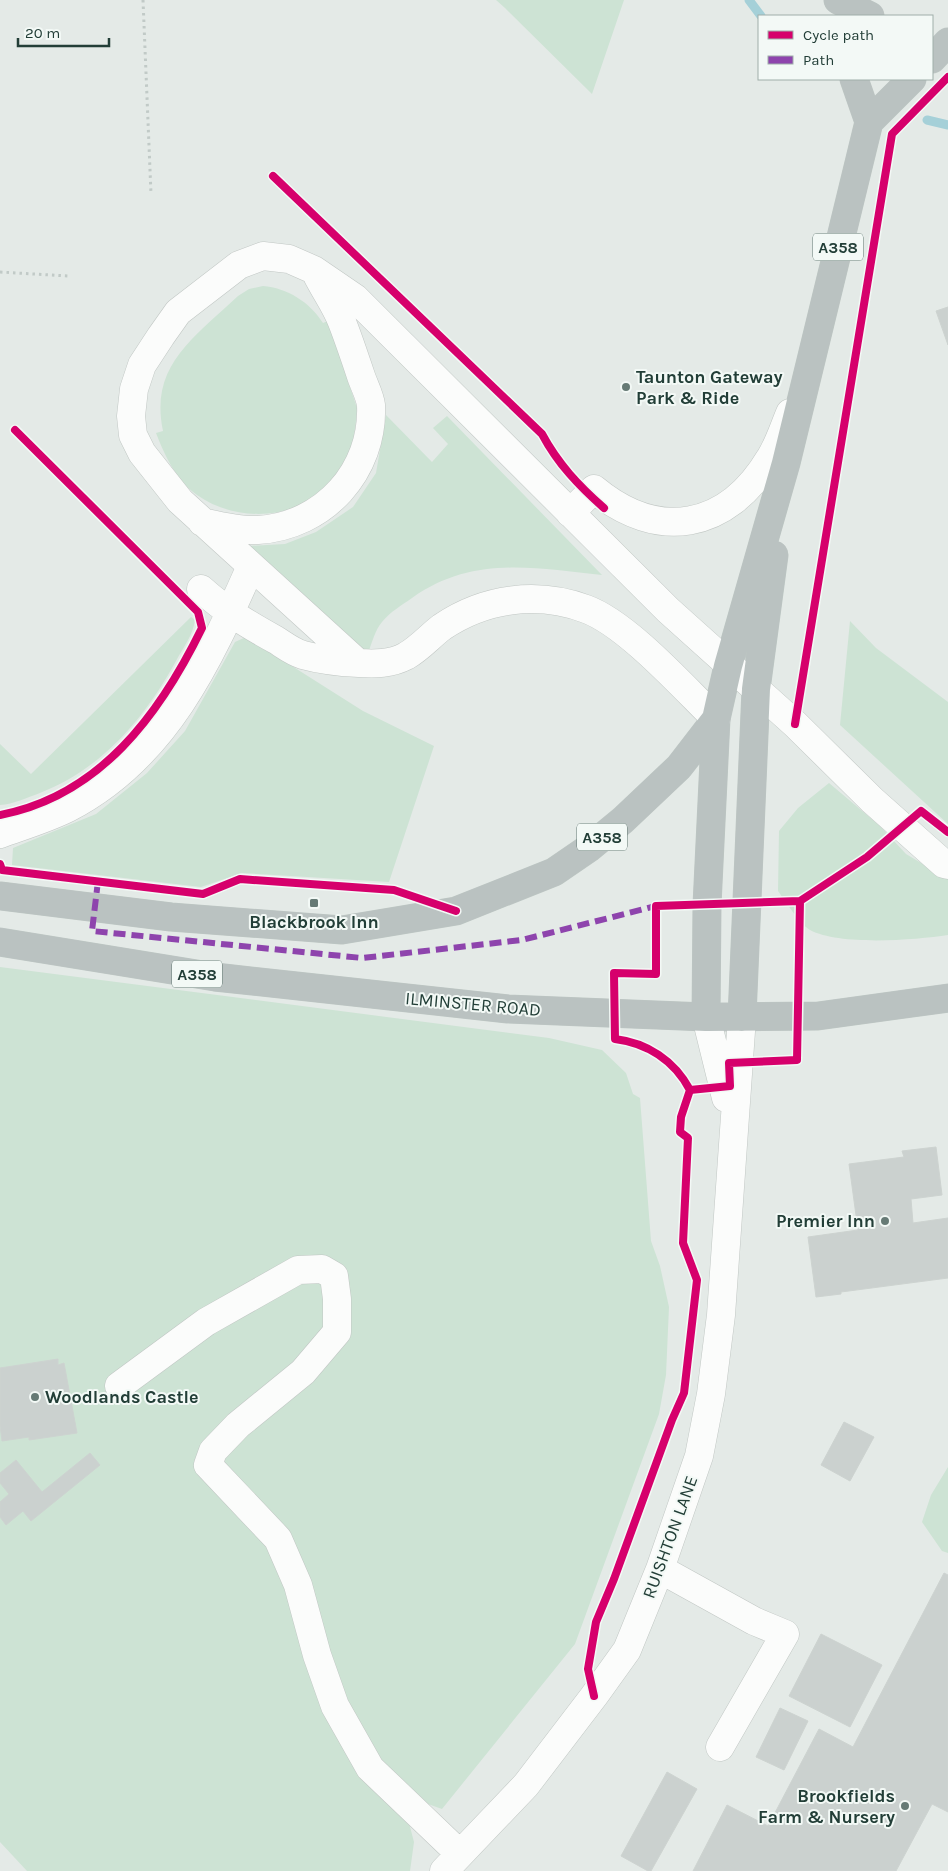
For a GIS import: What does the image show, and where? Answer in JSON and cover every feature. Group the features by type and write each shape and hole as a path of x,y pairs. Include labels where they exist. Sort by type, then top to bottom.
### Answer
{"highway":[{"path":"826,0 832,15"},
{"path":"838,0 868,15"},
{"path":"933,30 948,32"},
{"path":"933,58 948,42"},
{"path":"854,80 869,122 911,80"},
{"name":"A358","path":"706,1017 707,905 716,719 728,666 786,464 869,122"},
{"name":"A358","path":"742,1017 756,689 786,464"},
{"name":"A358","path":"0,896 171,917 342,930 456,911 554,872 589,848 624,820 679,768 716,719"},
{"name":"ILMINSTER ROAD","path":"0,942 215,977 508,1009 706,1017 818,1016 948,998"}],"street":[{"path":"358,663 180,501 142,453 133,435 131,416 134,389 142,365 178,312 239,265 264,256 289,259 314,270 355,298 570,513 728,666 756,689 872,800 944,864 948,865"},
{"path":"202,522 234,529 257,530 281,527 306,518 322,508 342,490 362,457 370,432 371,403 342,321 314,270"},
{"path":"570,513 594,489 611,503 630,514 652,521 676,523 699,518 722,507 741,494 758,476 771,457 807,372"},
{"path":"0,834 67,808 97,790 131,764 157,735 201,673 250,566"},
{"path":"201,589 229,614 300,654 336,663 389,662 406,656 441,628 463,615 487,605 512,600 538,598 563,602 588,610 610,622 634,641 716,719"},
{"name":"RUISHTON LANE","path":"706,1017 724,1086 732,1136"},
{"name":"RUISHTON LANE","path":"452,1862 526,1785 627,1650 660,1569 699,1456 711,1394 722,1315 732,1136 742,1017"},
{"path":"119,1386 206,1322 298,1270 322,1269 334,1276 337,1300 337,1332 303,1372 238,1425 213,1451 208,1466 278,1539 298,1585 317,1655 335,1706 370,1768 452,1862"},
{"path":"660,1569 754,1621 785,1634 720,1747"}],"path":[{"path":"143,0 151,194"},
{"path":"0,272 69,276"}],"green space":[{"path":"496,0 624,0 592,94 505,8"},
{"path":"263,286 272,287 297,297 318,315 323,323 328,321 357,408 351,448 347,460 335,479 320,494 301,505 281,512 259,514 237,512 216,506 197,495 177,475 167,459 156,433 163,431 160,408 163,388 169,370 179,354 206,325 238,296 249,289"},
{"path":"386,415 432,462 448,444 433,428 447,416 602,575 528,568 504,568 458,575 435,584 389,615 377,629 368,653 301,597 248,546 285,544 316,532 353,507 376,473"},
{"path":"191,617 195,620 192,631 164,682 136,722 120,739 102,756 63,783 20,800 0,805 0,744 31,774"},
{"path":"850,621 876,648 948,702 948,824 840,725"},
{"path":"246,637 363,711 434,746 389,882 242,873 201,887 12,865 13,848 96,814 147,773 185,731 235,642"},
{"path":"829,783 880,826 906,854 948,879 948,935 898,940 840,938 810,930 793,912 778,891 779,831 798,808"},
{"path":"0,967 549,1038 602,1050 626,1073 633,1094 640,1098 651,1241 660,1266 669,1307 666,1375 659,1414 575,1644 442,1809 428,1804 409,1823 414,1842 410,1871 27,1871 0,1842"},
{"path":"948,1467 948,1553 942,1551 922,1522 931,1495"}],"building":[{"path":"948,307 948,345 936,311"},
{"name":"Premier Inn","path":"936,1147 942,1195 911,1199 913,1223 948,1218 948,1278 816,1297 808,1237 858,1230 849,1164 904,1157 902,1151"},
{"name":"Woodlands Castle","path":"58,1359 58,1365 64,1363 77,1433 29,1440 29,1437 2,1441 0,1426 0,1368"},
{"path":"844,1422 874,1437 850,1481 821,1465"},
{"path":"90,1453 100,1465 31,1521 23,1511 6,1525 0,1517 0,1502 9,1494 0,1483 0,1473 16,1460 42,1492"},
{"path":"944,1573 948,1575 948,1812 932,1804 896,1871 693,1871 727,1805 768,1826 819,1729 853,1747"},
{"path":"821,1634 882,1665 850,1727 789,1696"},
{"path":"780,1708 808,1721 784,1770 756,1757"},
{"path":"667,1772 697,1789 651,1871 648,1871 621,1856"}],"waterway":[{"path":"749,0 760,15"},
{"path":"927,120 948,125"}],"marked path":[{"path":"98,881 92,931 362,958 522,940 656,906"}],"cycle path":[{"path":"795,724 892,134 948,77"},
{"path":"273,176 542,434 570,474 604,508"},
{"path":"0,815 36,805 68,790 97,770 123,747 167,691 202,628 198,612 15,430"},
{"path":"594,1696 588,1669 596,1622 614,1579 672,1420 684,1393 697,1280 683,1243 688,1138 680,1132 681,1117 690,1090 676,1070 659,1055 638,1044 615,1039 614,973 656,974 656,906 800,901 867,857 921,811 948,832"},
{"path":"0,864 2,870 203,894 240,879 394,890 456,911"},
{"path":"690,1090 730,1086 729,1063 797,1060 800,901"}],"place":[{"name":"Taunton Gateway Park & Ride","path":"626,387"},
{"name":"Blackbrook Inn","path":"314,903"},
{"name":"Premier Inn","path":"885,1221"},
{"name":"Woodlands Castle","path":"35,1397"},
{"name":"Brookfields Farm & Nursery","path":"905,1806"}]}
